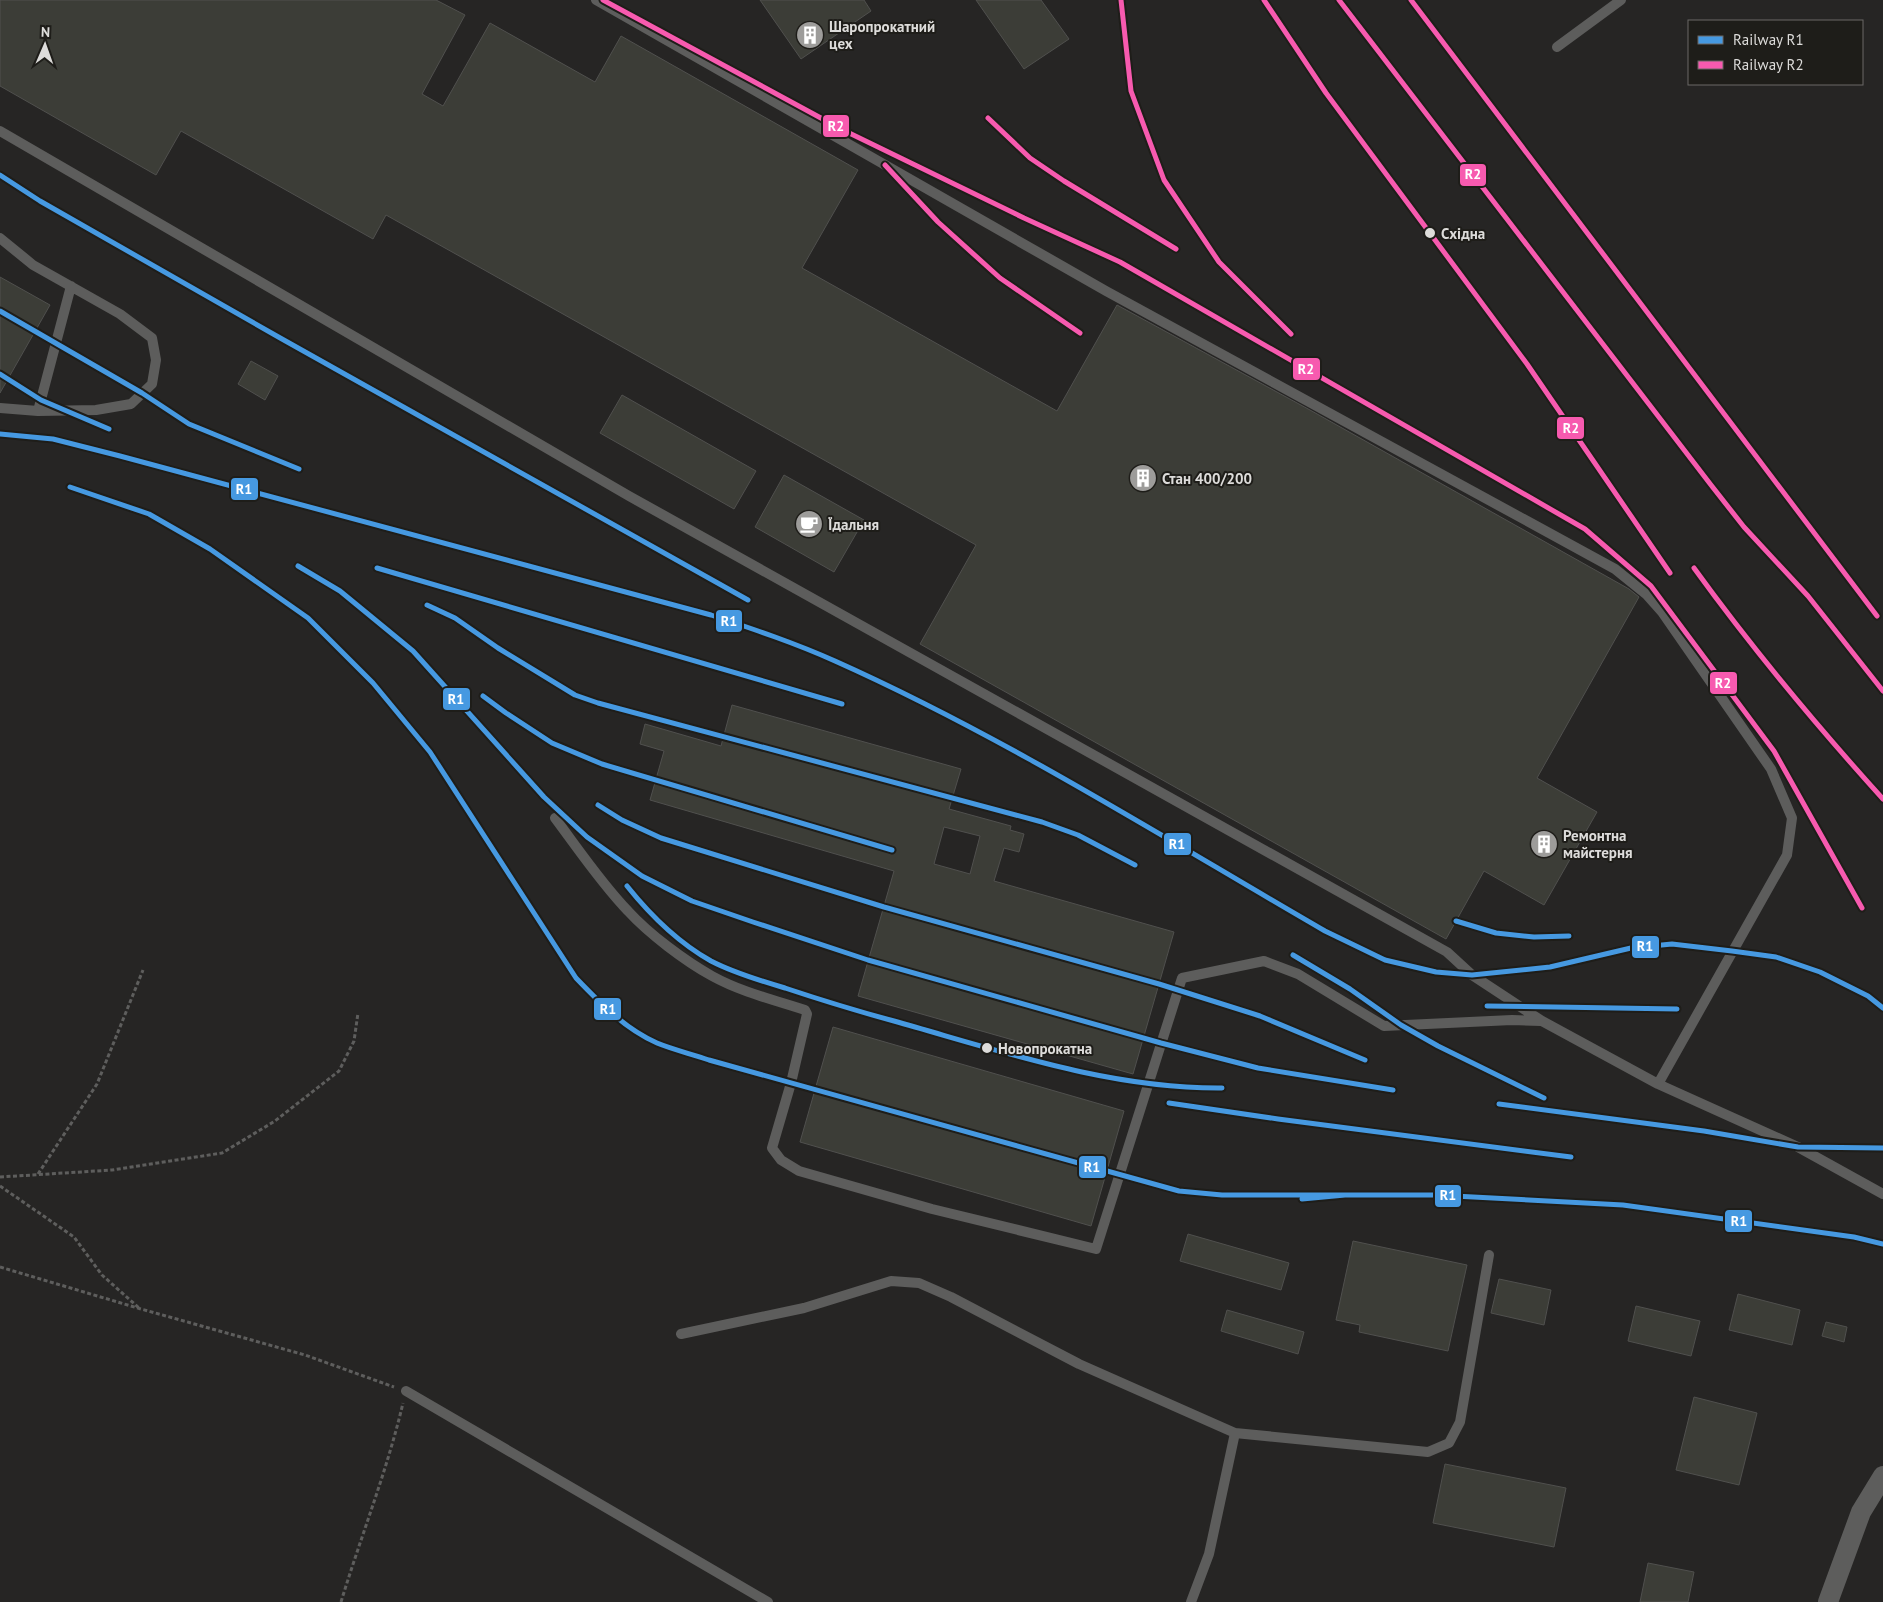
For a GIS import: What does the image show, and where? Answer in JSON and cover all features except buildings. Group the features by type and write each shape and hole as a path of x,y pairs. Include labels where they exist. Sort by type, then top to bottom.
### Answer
{"street":[{"path":"1828,1602 1862,1512 1883,1476"}],"lane":[{"path":"596,0 1106,291 1614,568 1646,594 1662,612 1771,769 1792,818 1787,855 1658,1084"},
{"path":"1557,47 1621,0"},
{"path":"0,131 629,496 1447,952 1472,975 1542,1021 1658,1084 1798,1147 1883,1194"},
{"path":"0,238 33,265 120,314 152,338 156,360 152,384 131,404 96,410 38,411 0,408"},
{"path":"38,411 71,286"},
{"path":"555,818 628,912 671,948 712,976 750,992 805,1010 807,1014 791,1083 772,1148 782,1160 799,1170 932,1209 1096,1249 1182,978 1264,961 1298,974 1384,1026 1512,1020 1542,1021"},
{"path":"681,1334 804,1308 891,1282 919,1283 951,1297 1079,1364 1235,1433 1428,1452 1449,1443 1460,1422 1489,1255"},
{"path":"406,1391 768,1602"},
{"path":"1191,1602 1210,1554 1235,1433"}],"path":[{"path":"38,1174 97,1084 143,970"},
{"path":"0,1177 112,1170 222,1154 274,1121 339,1071 354,1041 358,1013"},
{"path":"0,1186 74,1237 102,1275 141,1309"},
{"path":"0,1266 141,1309 305,1354 406,1391 396,1435 341,1602"}],"rail line":[{"name":"R2","path":"603,0 843,130 1024,218 1120,262 1585,529 1651,586 1774,751 1862,908"},
{"name":"R2","path":"1121,0 1131,91 1164,180 1219,262 1291,334"},
{"name":"R2","path":"1264,0 1326,93 1527,364 1670,573"},
{"name":"R2","path":"1339,0 1744,527 1808,596 1883,691"},
{"name":"R2","path":"1411,0 1877,616"},
{"name":"R2","path":"988,118 1030,158 1064,181 1176,249"},
{"name":"R2","path":"885,165 938,222 1000,278 1080,333"},
{"name":"R1","path":"0,175 40,201 282,339 748,600"},
{"name":"R1","path":"0,311 142,393 189,424 299,469"},
{"name":"R1","path":"0,374 41,400 109,429"},
{"name":"R1","path":"0,434 53,439 120,456 711,615 789,642 835,661 961,722 1083,790 1325,931 1385,960 1436,972 1472,975 1550,967 1631,948 1672,944 1776,957 1820,972 1868,996 1883,1008"},
{"name":"R1","path":"70,487 149,514 210,549 308,618 373,683 430,752 576,978 614,1015 645,1037 657,1043 709,1060 1179,1191 1222,1195 1345,1195"},
{"name":"R1","path":"298,566 340,591 413,651 544,797 587,837 642,876 692,901 868,960 1161,1043 1258,1068 1393,1090"},
{"name":"R1","path":"377,568 842,704"},
{"name":"R2","path":"1694,568 1785,686 1883,799"},
{"name":"R1","path":"427,605 455,618 498,648 575,695 598,703 1042,822 1078,835 1135,865"},
{"name":"R1","path":"483,696 552,743 602,764 892,850"},
{"name":"R1","path":"598,805 622,820 661,838 884,907 1159,984 1260,1016 1365,1060"},
{"name":"R1","path":"627,886 645,908 676,937 711,961 748,976 866,1013 1056,1066 1139,1082 1180,1087 1222,1088"},
{"name":"R1","path":"1456,921 1496,933 1534,937 1569,936"},
{"name":"R1","path":"1293,955 1350,989 1401,1025 1438,1046 1544,1098"},
{"name":"R1","path":"1487,1006 1677,1009"},
{"name":"R1","path":"1169,1103 1571,1157"},
{"name":"R1","path":"1499,1104 1704,1131 1798,1147 1883,1148"},
{"name":"R1","path":"1302,1199 1345,1195 1435,1195 1623,1205 1854,1237 1883,1244"}],"place":[{"name":"Шаропрокатний цех","path":"810,35"},
{"name":"Східна","path":"1430,233"},
{"name":"Стан 400/200","path":"1143,478"},
{"name":"Їдальня","path":"809,524"},
{"name":"Ремонтна майстерня","path":"1544,844"},
{"name":"Новопрокатна","path":"987,1048"}]}
